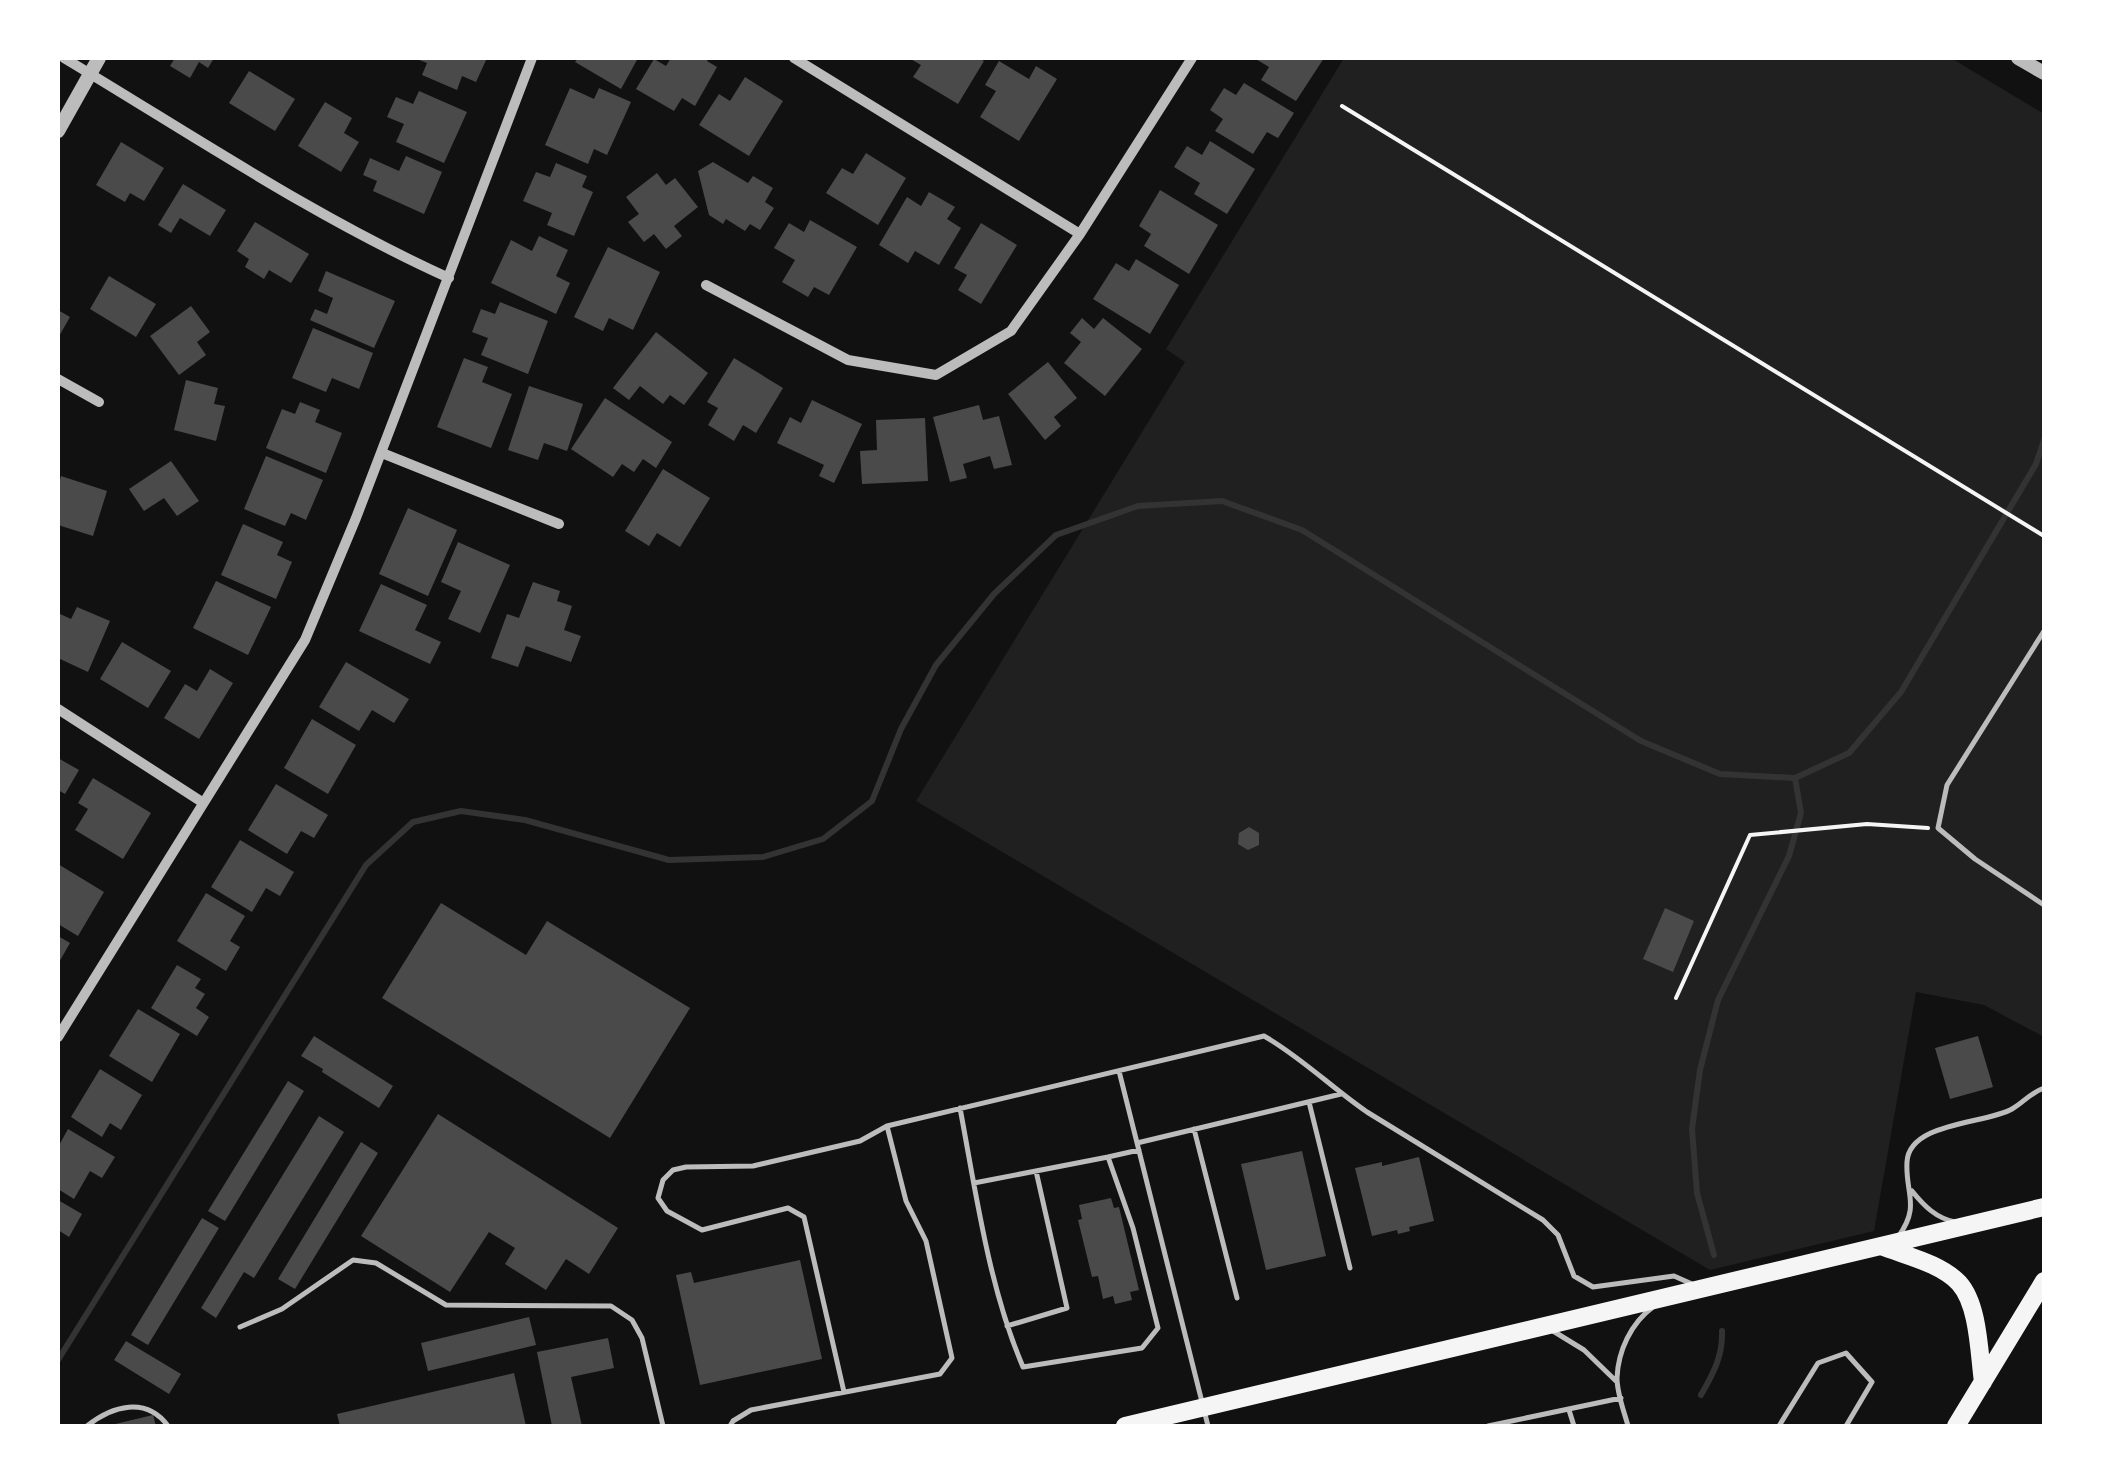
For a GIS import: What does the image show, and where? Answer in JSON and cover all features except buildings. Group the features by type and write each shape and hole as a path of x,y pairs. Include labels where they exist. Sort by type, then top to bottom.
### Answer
{"main road":[{"path":"1125,1426 1206,1417 1546,1326 2044,1207"},
{"path":"1887,1245 1959,1283 1970,1300 1975,1320 1983,1382"},
{"path":"1956,1426 2044,1281"}],"street":[{"path":"64,58 316,211 449,278"},
{"path":"58,131 98,58"},
{"path":"58,1037 305,640 382,453 532,58"},
{"path":"794,58 1080,234"},
{"path":"706,285 848,360 936,375 1012,331 1080,234 1192,58"},
{"path":"2018,58 2044,73"},
{"path":"58,380 99,402"},
{"path":"382,453 558,524"},
{"path":"58,709 202,802"}],"lane":[{"path":"2044,630 1947,785 1938,828 1974,859 2044,904"},
{"path":"844,1392 804,1218 788,1208 702,1230 667,1211 658,1198 663,1180 674,1170 752,1166 860,1141 887,1126 1264,1036 1285,1048 1341,1094 1542,1220 1558,1235 1574,1276 1593,1287 1674,1276 1702,1289"},
{"path":"1119,1070 1206,1417"},
{"path":"1887,1245 1905,1227 1911,1208 1906,1159 1913,1146 1932,1132 2011,1110 2032,1092 2044,1088"},
{"path":"974,1183 1108,1158 1194,1129 1341,1094"},
{"path":"1309,1102 1350,1268"},
{"path":"960,1108 1007,1326 1023,1367 1142,1348 1158,1328 1133,1228 1108,1158"},
{"path":"730,1426 751,1410 940,1374 952,1358 926,1240 906,1201 887,1126"},
{"path":"1194,1129 1237,1298"},
{"path":"1007,1326 1067,1308 1036,1171"},
{"path":"1910,1189 1925,1207 1944,1220 1967,1225"},
{"path":"240,1327 282,1309 353,1260 376,1263 446,1305 610,1306 632,1320 642,1338 663,1426"},
{"path":"1628,1426 1617,1382 1620,1356 1645,1313 1665,1298"},
{"path":"1546,1326 1584,1350 1617,1382"},
{"path":"1779,1426 1818,1363 1846,1353 1872,1382 1846,1426"},
{"path":"1491,1426 1621,1398"},
{"path":"87,1426 110,1411 136,1406 160,1415 168,1426"},
{"path":"1569,1409 1574,1426"}],"path":[{"path":"1342,106 2044,536"},
{"path":"1676,998 1750,834 1867,824 1938,828"}],"shaded area":[{"path":"1344,58 1951,58 2044,114 2044,1037 1984,1005 1916,992 1874,1231 1710,1270 916,801 1185,362 1166,349"}],"waterway":[{"path":"58,1360 366,865 413,822 461,811 525,820 669,860 763,857 823,839 872,801 901,729 936,665 994,594 1056,535 1138,506 1222,501 1302,530 1641,741 1720,774 1795,778 1849,753 1901,692 2036,464 2044,440"},
{"path":"1714,1255 1697,1193 1692,1129 1700,1070 1718,1000 1789,856 1801,813 1795,778"},
{"path":"1701,1395 1719,1357 1722,1331"}]}
